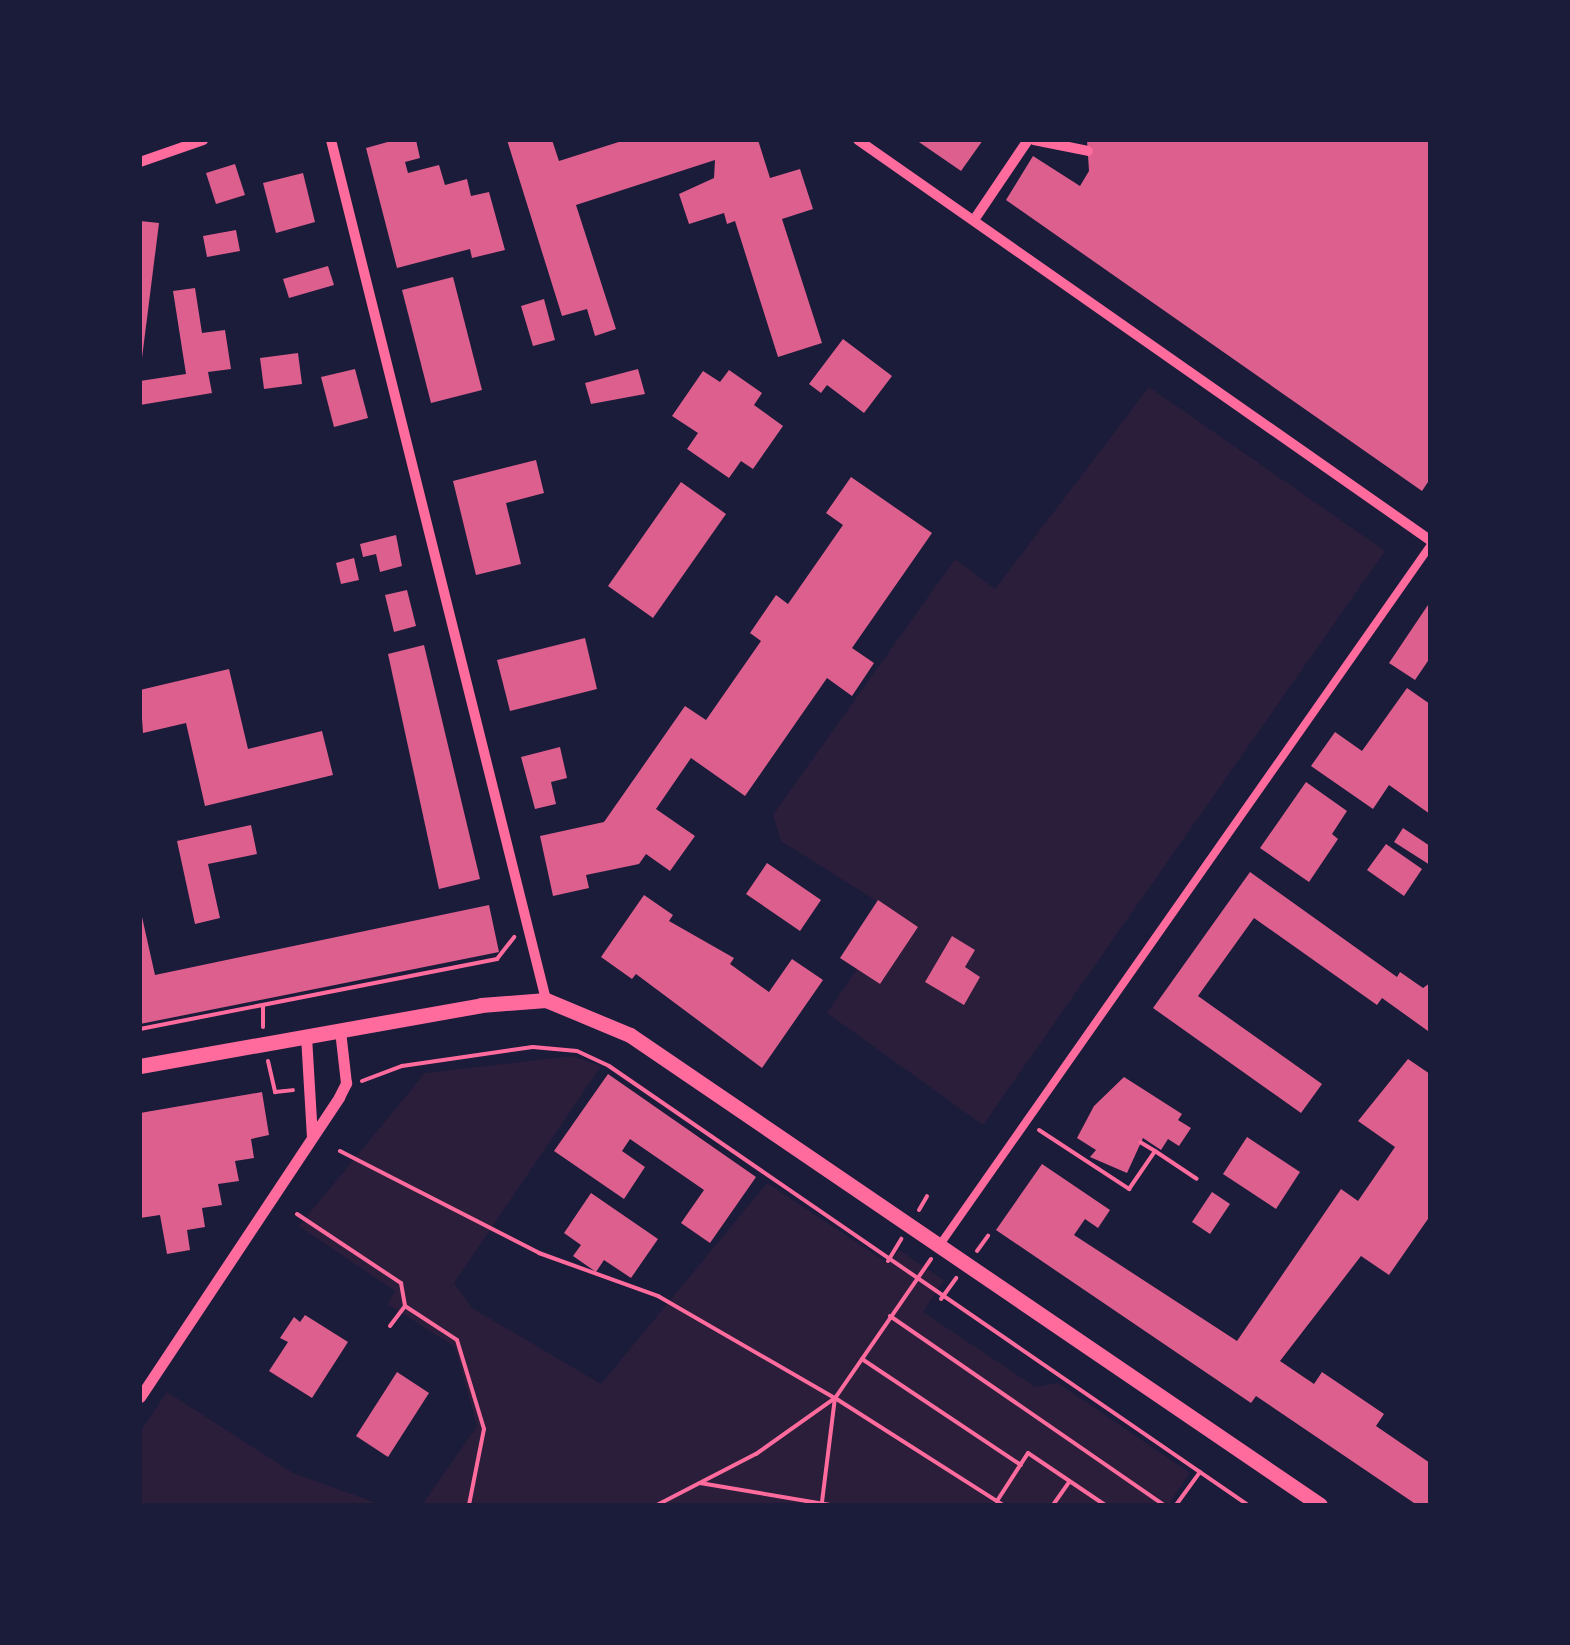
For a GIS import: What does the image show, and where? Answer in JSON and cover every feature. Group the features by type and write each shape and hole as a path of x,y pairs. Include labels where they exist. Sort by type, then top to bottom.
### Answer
{"main road":[{"path":"140,1066 340,1030 546,1000 630,1035 1320,1505"}],"street":[{"path":"140,162 203,140"},
{"path":"331,140 546,1000"},
{"path":"858,140 1430,543 939,1246"},
{"path":"974,220 1031,140 1088,151"},
{"path":"140,1397 346,1083 340,1030"},
{"path":"306,1036 314,1087 312,1139"}],"path":[{"path":"140,1030 497,959 508,938 530,936"},
{"path":"368,1080 402,1066 533,1047 577,1051 609,1066 916,1281 1248,1505"},
{"path":"1026,1122 1129,1189 1155,1151"},
{"path":"1140,1142 1197,1180"},
{"path":"340,1151 539,1253 658,1296 834,1398 1003,1505"},
{"path":"297,1214 401,1283 405,1306 390,1326"},
{"path":"658,1505 700,1483 834,1398 939,1246"},
{"path":"405,1306 457,1340 484,1428 470,1505"},
{"path":"890,1316 1164,1505"},
{"path":"862,1359 1021,1466"},
{"path":"822,1504 834,1398"},
{"path":"997,1501 1028,1453 1105,1505"},
{"path":"1176,1505 1200,1472"},
{"path":"1053,1505 1069,1482"},
{"path":"700,1483 830,1505"}],"shaded area":[{"path":"1149,387 1385,551 983,1125 827,1013 857,969 880,984 918,927 781,841 773,815 955,559 995,589"},
{"path":"572,1056 601,1066 454,1283 472,1308 601,1384 767,1183 889,1264 899,1250 944,1280 923,1312 1035,1387 1058,1383 1190,1473 1168,1505 422,1505 477,1426 455,1347 388,1304 395,1291 299,1226 425,1073"},
{"path":"167,1392 293,1473 382,1505 140,1505 140,1432"}],"building":[{"path":"395,140 416,140 420,158 405,162 408,173 439,165 445,185 467,179 471,196 489,192 505,250 472,258 470,249 397,268 366,148"},
{"path":"507,140 552,140 559,161 625,140 758,140 770,178 800,169 813,209 782,219 822,343 778,357 735,221 727,224 724,213 689,224 679,194 714,178 715,160 576,205 616,329 595,336 587,309 562,316"},
{"path":"916,140 983,140 961,171"},
{"path":"1087,140 1430,140 1430,479 1422,491 1006,200 1033,156 1080,186 1089,171"},
{"path":"235,164 245,195 216,204 206,173"},
{"path":"303,173 315,222 276,233 263,183"},
{"path":"140,221 159,223 142,358 140,357"},
{"path":"236,230 240,251 207,257 203,236"},
{"path":"328,266 334,285 289,298 283,279"},
{"path":"453,277 482,390 431,403 402,290"},
{"path":"195,288 202,333 225,330 231,369 208,372 212,393 140,405 140,381 186,374 173,291"},
{"path":"544,299 555,340 533,346 521,306"},
{"path":"843,339 892,376 864,413 827,385 821,393 809,384"},
{"path":"298,353 302,384 264,389 260,358"},
{"path":"355,369 368,418 334,427 321,377"},
{"path":"638,369 645,394 591,404 585,383"},
{"path":"729,370 762,393 754,405 783,426 753,469 741,461 729,478 687,449 698,433 672,416 703,371 720,382"},
{"path":"536,460 544,493 506,503 521,564 476,575 453,481"},
{"path":"851,477 932,533 852,648 874,663 852,696 827,678 745,796 691,758 656,809 695,836 670,871 646,854 639,864 586,875 589,888 553,896 540,836 604,822 685,706 706,720 761,641 750,633 776,595 788,604 843,525 826,513"},
{"path":"681,482 726,514 653,618 608,586"},
{"path":"396,535 402,566 380,572 376,554 363,557 360,544"},
{"path":"354,558 359,580 341,584 336,563"},
{"path":"407,590 416,626 394,632 385,595"},
{"path":"1430,602 1430,658 1415,680 1389,663"},
{"path":"585,638 597,689 510,711 497,660"},
{"path":"424,645 480,879 439,889 388,654"},
{"path":"229,669 248,749 322,731 333,775 205,806 186,723 143,733 140,690"},
{"path":"1407,688 1430,704 1430,814 1389,785 1373,809 1311,766 1335,732 1362,751"},
{"path":"560,747 567,778 551,782 556,804 535,809 521,757"},
{"path":"1306,782 1347,811 1332,834 1338,839 1309,882 1260,848"},
{"path":"251,825 257,854 208,864 220,918 195,924 177,841"},
{"path":"1403,828 1430,846 1430,865 1394,842"},
{"path":"1386,844 1422,869 1404,896 1367,870"},
{"path":"767,863 821,900 800,931 746,894"},
{"path":"1250,872 1397,977 1400,972 1423,988 1430,983 1428,1031 1382,998 1377,1005 1254,918 1198,996 1322,1084 1301,1113 1153,1008"},
{"path":"644,895 673,915 669,921 734,958 730,964 769,992 792,959 823,980 762,1068 636,974 632,979 601,957"},
{"path":"878,900 918,927 880,984 840,958"},
{"path":"489,905 499,952 140,1024 140,908 155,975"},
{"path":"952,936 975,950 965,967 980,977 964,1005 925,982"},
{"path":"1408,1059 1430,1074 1430,1216 1389,1275 1361,1256 1280,1361 1314,1384 1322,1372 1384,1414 1376,1426 1430,1463 1430,1505 1417,1505 1256,1396 1251,1403 996,1230 1042,1164 1110,1210 1098,1228 1085,1219 1074,1235 1237,1341 1341,1189 1358,1201 1395,1147 1358,1121"},
{"path":"608,1074 756,1177 710,1243 681,1223 704,1190 630,1139 622,1151 645,1167 624,1199 554,1151"},
{"path":"1124,1077 1182,1114 1178,1120 1191,1128 1179,1146 1168,1139 1161,1150 1143,1138 1127,1173 1090,1157 1096,1150 1077,1138 1094,1106"},
{"path":"262,1092 269,1135 251,1139 254,1158 235,1161 239,1181 218,1184 222,1205 202,1208 205,1227 187,1230 190,1250 167,1254 160,1215 140,1218 140,1113"},
{"path":"1247,1137 1300,1172 1276,1209 1223,1174"},
{"path":"1212,1192 1230,1204 1210,1234 1192,1222"},
{"path":"591,1193 658,1239 631,1278 604,1260 596,1272 573,1256 581,1245 564,1233"},
{"path":"305,1315 348,1342 312,1398 269,1371 288,1342 280,1338 294,1317 300,1322"},
{"path":"397,1372 429,1393 388,1457 356,1436"}]}
